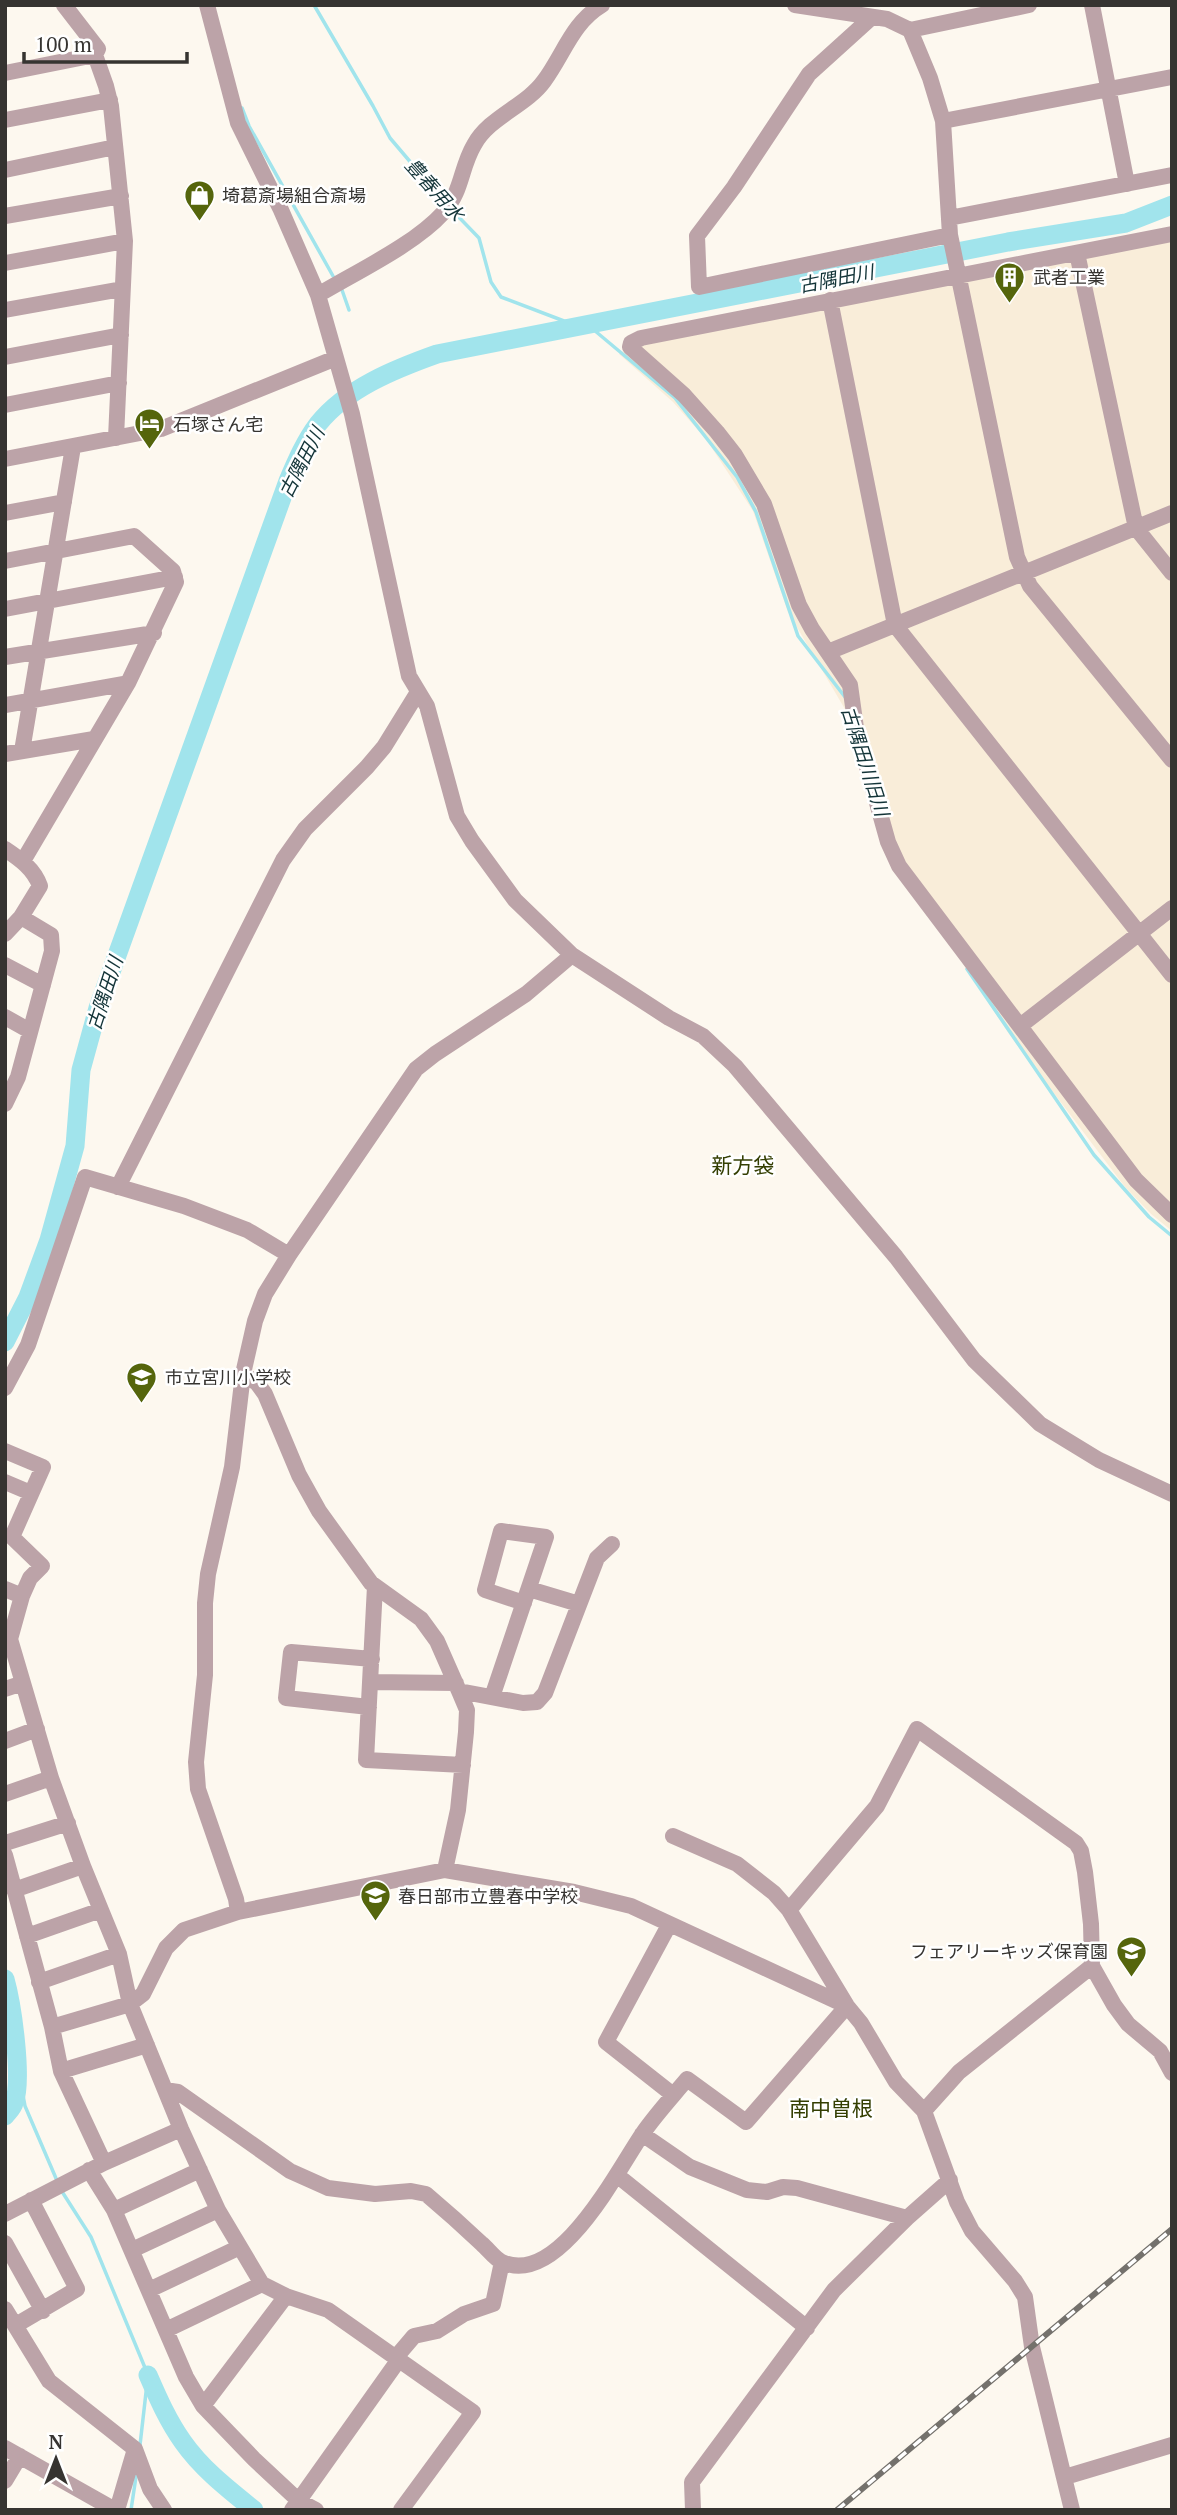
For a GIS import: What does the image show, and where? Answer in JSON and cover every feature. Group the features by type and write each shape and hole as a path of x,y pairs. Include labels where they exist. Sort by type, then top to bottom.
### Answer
{"street":[{"path":"64,5 97,49 95,55 110,100 125,241 117,438"},
{"path":"207,5 238,123 281,210 318,295 352,414 409,676 427,706 457,816 472,841 515,900 572,956 702,1036 735,1066 896,1257 974,1360 1040,1424 1099,1460 1172,1494"},
{"path":"318,295 396,248 433,222 458,191 474,145 489,126 513,111 544,82 572,33 582,20 602,5"},
{"path":"795,5 883,13 910,30 930,78 943,121 950,226 1017,557 1030,586 1172,760"},
{"path":"910,30 1029,5"},
{"path":"1092,5 1127,184"},
{"path":"883,13 809,75 734,187 697,236 699,287 1172,175"},
{"path":"5,73 95,55"},
{"path":"943,121 1172,77"},
{"path":"5,120 110,100"},
{"path":"5,170 115,147"},
{"path":"5,216 121,196"},
{"path":"1172,234 1077,253 958,270 830,300 641,338 634,341 630,347 684,395 717,432 764,504 799,605 850,685 856,728 888,842 899,866 1136,1180 1172,1215"},
{"path":"5,263 125,241"},
{"path":"1077,253 1136,528 1172,573"},
{"path":"5,310 121,289"},
{"path":"830,300 895,625 1172,975"},
{"path":"5,357 121,335"},
{"path":"5,459 160,429 336,358"},
{"path":"5,405 119,383"},
{"path":"22,751 73,447"},
{"path":"5,513 64,502"},
{"path":"828,652 1172,513"},
{"path":"5,561 134,536 173,571 176,582 128,683 23,861"},
{"path":"5,609 175,577"},
{"path":"5,657 154,633"},
{"path":"5,705 128,683"},
{"path":"118,1187 283,860 305,829 384,747 418,692"},
{"path":"5,754 94,739"},
{"path":"5,849 23,861 37,876 40,886 21,917 5,934"},
{"path":"1020,1026 1172,908"},
{"path":"5,1104 11,1074 30,1031 52,951 51,935 21,917"},
{"path":"238,1912 236,1899 198,1789 196,1762 205,1675 205,1603 208,1574 232,1468 243,1374 255,1321 262,1302 289,1255 416,1069 526,994 572,956"},
{"path":"5,965 43,985"},
{"path":"5,1017 30,1031"},
{"path":"5,1388 28,1345 85,1177 184,1206 247,1230 289,1255"},
{"path":"243,1374 257,1383 265,1394 299,1475 319,1511 375,1586 421,1619 437,1641 458,1687 467,1710 458,1810 445,1870"},
{"path":"5,1451 43,1466 32,1493 8,1536 42,1566 30,1578 7,1639 51,1778 118,1954 130,2004 181,2129 218,2210 262,2284 286,2296 328,2310 473,2412 401,2510"},
{"path":"5,1482 32,1493"},
{"path":"492,1697 526,1596 546,1537 501,1531 485,1590 526,1596 579,1604"},
{"path":"370,1682 458,1687 492,1697 537,1703 545,1693 597,1558 612,1544"},
{"path":"375,1586 366,1760 463,1765"},
{"path":"5,1589 22,1596"},
{"path":"369,1707 286,1698 291,1652 372,1659"},
{"path":"5,1689 23,1683"},
{"path":"5,1741 37,1730"},
{"path":"789,1910 877,1805 917,1730 1076,1843 1081,1851 1085,1872 1091,1924 1092,1966 1128,2024 1160,2051 1172,2073"},
{"path":"5,1794 51,1778"},
{"path":"5,1843 68,1823"},
{"path":"673,1836 737,1864 774,1893 789,1910 897,2082 924,2112 957,2202 972,2231 1015,2281 1025,2297 1032,2347 1072,2510"},
{"path":"5,1855 52,2027 61,2071 114,2210 186,2377 203,2406 295,2505 317,2510"},
{"path":"14,1890 83,1866"},
{"path":"52,2027 130,2004 143,1994 166,1948 184,1930 238,1912 445,1870 574,1892 631,1906 847,2006"},
{"path":"27,1936 101,1910"},
{"path":"669,1925 606,2042 672,2094"},
{"path":"39,1982 118,1954"},
{"path":"924,2112 960,2072 1092,1966"},
{"path":"165,2090 178,2092 290,2171 328,2188 375,2194 411,2191 426,2194 502,2262 533,2264 547,2258 568,2241 618,2176 642,2134 672,2094 687,2080 746,2122 847,2006"},
{"path":"61,2071 147,2045"},
{"path":"5,2214 97,2167 181,2129"},
{"path":"642,2134 690,2166 747,2190 767,2192 783,2187 797,2188 907,2218"},
{"path":"114,2210 200,2170"},
{"path":"618,2176 807,2328"},
{"path":"692,2510 692,2482 834,2290 950,2180"},
{"path":"16,2325 77,2290 31,2200"},
{"path":"131,2250 218,2210"},
{"path":"5,2244 43,2311"},
{"path":"149,2290 240,2247"},
{"path":"295,2505 414,2336 438,2331 464,2314 493,2304 502,2262"},
{"path":"166,2330 262,2284"},
{"path":"203,2406 286,2296"},
{"path":"5,2309 49,2381 135,2449 150,2489 164,2510"},
{"path":"1065,2477 1172,2445"},
{"path":"5,2448 116,2510 135,2449"},
{"path":"5,2482 20,2456"}],"shaded area":[{"path":"1172,239 1172,1231 1125,1187 1009,1034 899,866 856,728 788,612 753,511 706,439 673,402 619,354 630,346"}],"waterway":[{"name":"豊春用水","path":"314,5 390,138 446,204"},
{"name":"豊春用水","path":"242,108 249,126 333,276"},
{"name":"古隅田川","path":"5,1342 28,1297 49,1240 75,1146 81,1070 98,1008 288,481 309,437 330,411 373,381 437,354 1008,242 1126,223 1172,205"},
{"name":"古隅田川旧川","path":"451,209 479,238 491,282 501,297 564,321 588,325 675,398 737,477 756,512 798,636 845,697"},
{"name":"豊春用水","path":"342,290 349,310"},
{"name":"古隅田川旧川","path":"967,969 1094,1155 1149,1217 1172,1236"},
{"name":"古隅田川","path":"5,1979 17,2060 16,2092 13,2105 5,2116"},
{"path":"19,2074 25,2106 58,2183"},
{"path":"61,2190 91,2237 148,2375 140,2445"},
{"path":"148,2375 168,2418 190,2452 254,2510"},
{"path":"131,2510 137,2470"}],"railway":[{"path":"837,2510 1172,2229"}],"place":[{"name":"埼葛斎場組合斎場","path":"199,222"},
{"name":"武者工業","path":"1010,304"},
{"name":"石塚さん宅","path":"150,451"},
{"name":"市立宮川小学校","path":"142,1404"},
{"name":"春日部市立豊春中学校","path":"375,1923"},
{"name":"フェアリーキッズ保育園","path":"1131,1978"}],"district":[{"name":"新方袋","path":"743,1165"},
{"name":"南中曽根","path":"831,2108"}]}
